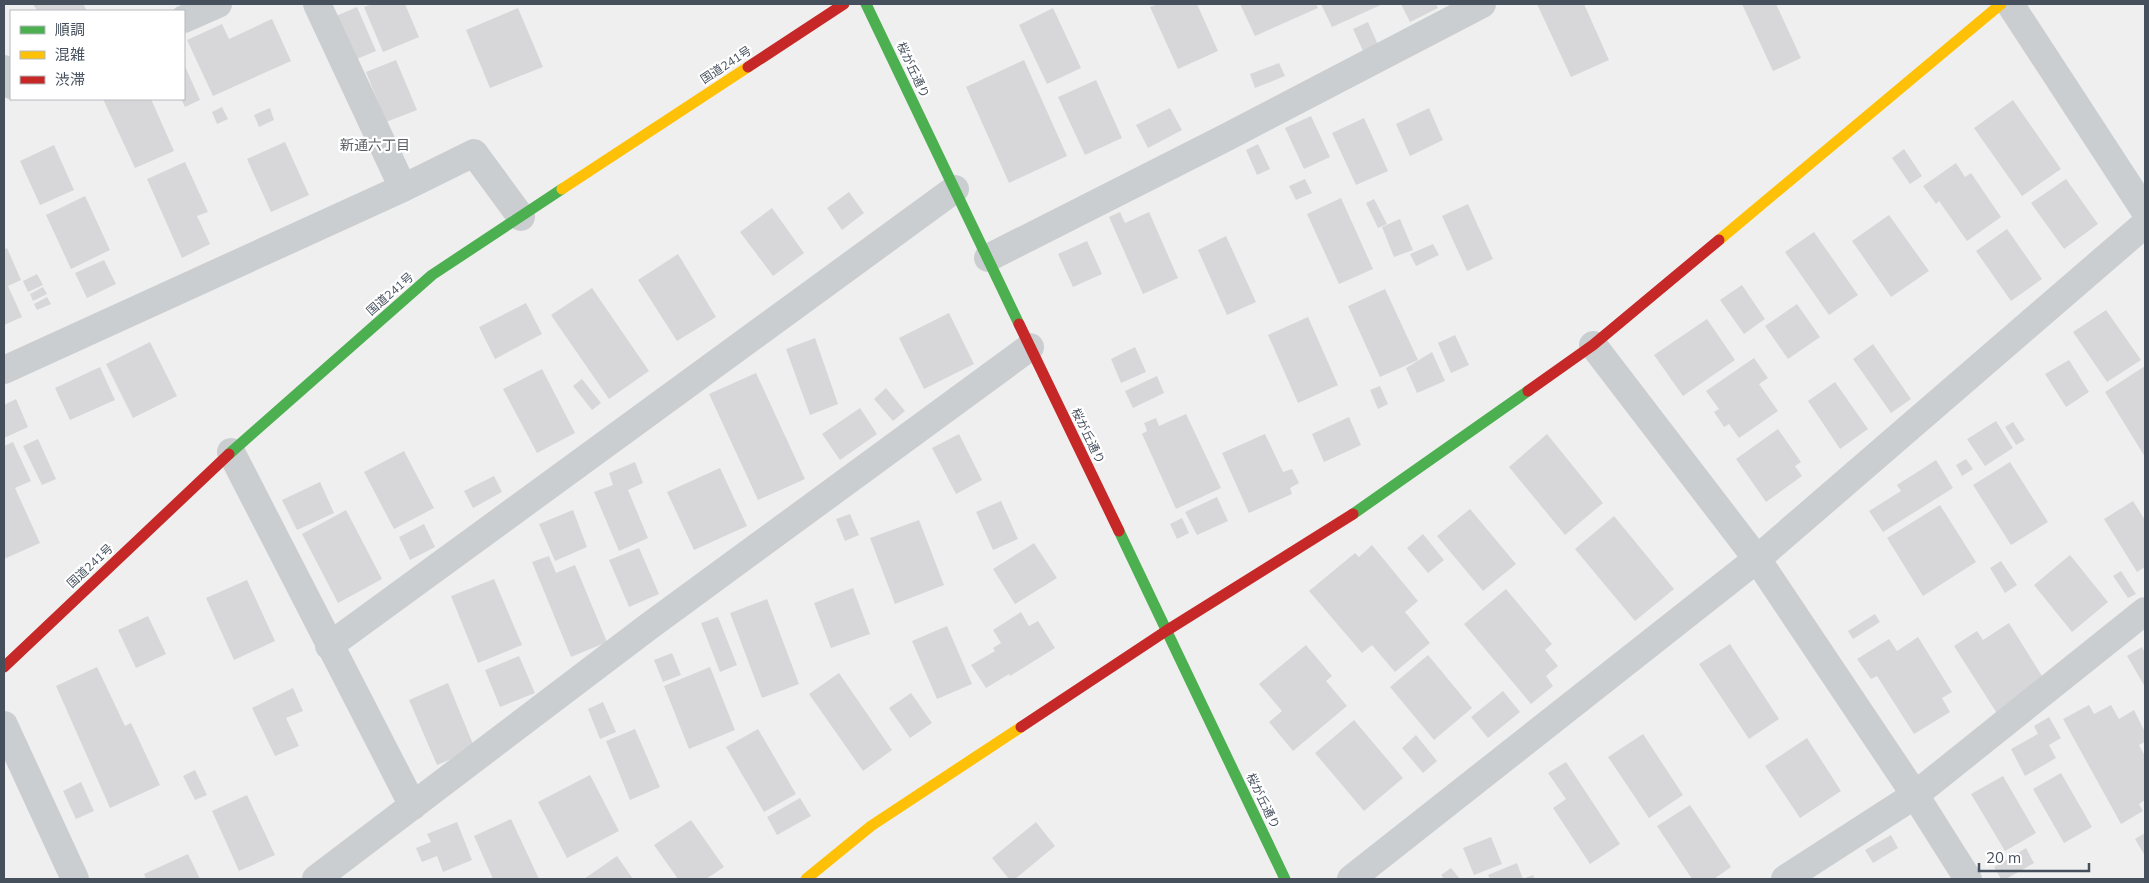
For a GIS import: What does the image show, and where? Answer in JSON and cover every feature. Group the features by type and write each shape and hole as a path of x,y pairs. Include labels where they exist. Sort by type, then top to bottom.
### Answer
{"main road":[{"name":"国道241号","path":"4,667 231,452 432,275 844,4"},
{"name":"桜が丘通り","path":"866,4 1285,879"},
{"path":"806,879 871,826 1166,631 1347,518 1593,345 2001,4"}],"street":[{"path":"185,19 218,4"},
{"path":"316,4 403,188"},
{"path":"988,258 1227,137 1482,4"},
{"path":"2010,4 2145,211"},
{"path":"4,69 10,83"},
{"path":"4,370 403,188 474,153 521,217"},
{"path":"329,646 955,190"},
{"path":"1350,879 1757,559 2145,224"},
{"path":"1593,345 1757,559 1915,795 1968,879"},
{"path":"316,879 648,627 1030,347"},
{"path":"231,452 329,646 413,806"},
{"path":"1785,879 1915,795 2145,611"},
{"path":"4,725 75,879"}],"building":[{"path":"33,4 83,4 86,10 36,10"},
{"path":"373,4 405,4 419,37 383,52 364,7"},
{"path":"1158,4 1197,4 1218,51 1178,69 1150,7"},
{"path":"1240,4 1316,4 1318,8 1255,36"},
{"path":"1321,4 1383,4 1332,27"},
{"path":"1401,4 1436,4 1438,8 1410,22"},
{"path":"1537,4 1584,4 1609,60 1571,77"},
{"path":"1742,4 1776,4 1801,58 1773,71"},
{"path":"357,7 376,51 347,63 329,19"},
{"path":"518,8 543,67 490,88 466,30"},
{"path":"1053,8 1081,68 1047,84 1019,25"},
{"path":"272,19 291,61 213,96 187,40 222,24 229,39"},
{"path":"1368,22 1379,47 1364,53 1353,29"},
{"path":"396,60 417,110 386,122 366,72"},
{"path":"1024,60 1067,156 1009,183 966,87"},
{"path":"1279,63 1285,76 1255,88 1250,74"},
{"path":"185,66 200,100 185,107 182,100 185,100"},
{"path":"1096,80 1122,138 1085,155 1058,97"},
{"path":"103,100 151,100 174,151 135,168"},
{"path":"2013,100 2061,169 2022,196 1974,128"},
{"path":"222,107 228,119 217,124 212,112"},
{"path":"270,108 274,120 259,127 254,115"},
{"path":"1170,108 1182,130 1148,148 1136,125"},
{"path":"1429,108 1443,140 1410,156 1396,124"},
{"path":"1311,116 1330,157 1304,169 1285,128"},
{"path":"1364,118 1388,171 1356,185 1332,133"},
{"path":"285,142 309,195 271,212 247,159"},
{"path":"1258,144 1270,169 1257,175 1246,150"},
{"path":"54,145 74,190 40,205 20,161"},
{"path":"1904,149 1922,176 1910,184 1892,158"},
{"path":"185,162 208,212 197,216 210,244 182,258 147,179"},
{"path":"1956,163 1965,177 1971,173 2001,217 1967,241 1939,201 1936,204 1923,186"},
{"path":"1305,179 1312,193 1296,200 1289,186"},
{"path":"2066,179 2098,224 2064,249 2031,203"},
{"path":"849,192 864,213 842,230 827,208"},
{"path":"85,196 110,250 71,269 46,215"},
{"path":"1341,198 1373,269 1339,284 1307,214"},
{"path":"1374,199 1387,224 1378,228 1366,203"},
{"path":"1468,204 1493,259 1467,271 1442,216"},
{"path":"772,208 804,253 773,276 740,232"},
{"path":"1120,212 1125,223 1149,212 1178,278 1143,294 1109,217"},
{"path":"1889,215 1929,271 1891,297 1852,241"},
{"path":"1400,219 1413,250 1394,257 1382,227"},
{"path":"2007,229 2042,279 2011,301 1976,251"},
{"path":"1814,232 1858,295 1829,315 1785,252"},
{"path":"1226,236 1256,302 1227,315 1198,250"},
{"path":"1087,241 1102,274 1073,287 1058,254"},
{"path":"1433,244 1439,255 1416,266 1410,254"},
{"path":"7,248 21,280 8,286 22,317 4,325 4,250"},
{"path":"678,254 716,317 677,341 638,280"},
{"path":"104,260 116,284 87,298 75,273"},
{"path":"37,274 43,285 28,292 23,281"},
{"path":"1742,285 1765,319 1744,334 1720,300"},
{"path":"43,287 47,294 33,301 30,294"},
{"path":"592,288 649,371 609,399 551,315"},
{"path":"1385,289 1418,360 1380,377 1348,306"},
{"path":"47,297 51,304 37,310 34,304"},
{"path":"526,303 542,334 495,359 479,327"},
{"path":"1797,304 1820,337 1788,359 1765,326"},
{"path":"2106,310 2141,360 2107,382 2073,332"},
{"path":"949,313 974,364 924,389 899,338"},
{"path":"1308,317 1338,385 1298,403 1268,335"},
{"path":"1707,319 1735,360 1683,396 1654,355"},
{"path":"1455,335 1469,365 1451,373 1438,343"},
{"path":"815,338 838,404 810,415 786,349"},
{"path":"150,342 177,396 133,418 106,364"},
{"path":"1873,344 1911,399 1891,413 1853,359"},
{"path":"1135,347 1146,372 1121,383 1111,359"},
{"path":"1432,352 1445,381 1417,393 1406,368"},
{"path":"1754,358 1768,378 1759,384 1778,411 1739,438 1729,424 1724,427 1714,412 1719,409 1706,391"},
{"path":"2069,360 2089,392 2066,407 2045,374"},
{"path":"2145,366 2145,457 2105,392"},
{"path":"100,367 115,400 70,420 55,388"},
{"path":"542,369 575,433 537,453 503,389"},
{"path":"756,373 805,479 758,500 709,394"},
{"path":"1157,376 1164,393 1133,408 1125,391"},
{"path":"582,379 601,403 592,410 573,386"},
{"path":"1835,382 1868,429 1840,449 1808,401"},
{"path":"1380,386 1388,404 1378,409 1370,390"},
{"path":"886,388 905,411 893,421 874,399"},
{"path":"16,399 28,427 4,438 4,405"},
{"path":"860,408 877,434 840,460 822,434"},
{"path":"1186,414 1221,488 1176,509 1142,434 1147,431 1144,423 1156,418 1159,426"},
{"path":"1349,417 1361,445 1324,462 1312,434"},
{"path":"1996,421 2013,448 1985,466 1967,439"},
{"path":"2013,422 2025,440 2016,445 2005,427"},
{"path":"1778,429 1801,462 1795,466 1802,476 1766,502 1736,459"},
{"path":"959,434 982,480 956,494 932,448"},
{"path":"1265,434 1283,472 1292,469 1299,483 1290,488 1292,494 1249,513 1222,453"},
{"path":"1547,434 1603,503 1565,535 1509,467"},
{"path":"38,439 56,479 42,485 23,446"},
{"path":"13,442 31,481 15,488 40,543 4,559 4,446"},
{"path":"404,451 434,508 394,529 364,472"},
{"path":"1966,459 1973,469 1962,476 1956,465"},
{"path":"1936,460 1953,488 1883,532 1869,511 1901,491 1897,485"},
{"path":"635,462 643,483 628,490 648,538 619,551 594,492 613,485 609,473"},
{"path":"2010,462 2048,522 2011,545 1973,485"},
{"path":"720,468 747,526 694,550 667,492"},
{"path":"494,476 502,492 473,508 464,491"},
{"path":"320,482 334,513 297,530 282,500"},
{"path":"1217,497 1228,521 1197,535 1185,512"},
{"path":"1001,501 1018,539 993,550 976,512"},
{"path":"2133,501 2145,520 2145,567 2137,572 2104,519"},
{"path":"1940,505 1976,562 1923,596 1887,538"},
{"path":"1470,509 1516,564 1483,591 1437,536"},
{"path":"346,510 382,579 338,603 302,534"},
{"path":"573,510 587,547 555,561 539,524"},
{"path":"850,514 859,535 845,541 836,519"},
{"path":"1614,516 1674,589 1635,621 1575,549"},
{"path":"1182,518 1189,533 1177,539 1170,524"},
{"path":"919,520 944,585 895,604 870,538"},
{"path":"424,524 435,547 410,560 399,537"},
{"path":"1423,534 1444,560 1428,573 1407,548"},
{"path":"1034,543 1057,578 1015,604 993,569"},
{"path":"1372,545 1418,601 1405,612 1430,643 1395,672 1372,645 1362,653 1309,591 1355,553 1359,557"},
{"path":"639,548 659,594 629,607 609,560"},
{"path":"2070,555 2108,602 2072,632 2034,585"},
{"path":"549,556 556,573 575,565 607,642 571,657 532,562"},
{"path":"2001,561 2017,585 2005,593 1990,568"},
{"path":"2121,571 2136,594 2128,598 2113,576"},
{"path":"494,579 522,645 478,663 451,596"},
{"path":"247,580 275,641 234,660 206,598"},
{"path":"853,588 870,634 831,648 814,603"},
{"path":"1506,589 1552,644 1545,650 1558,666 1546,676 1553,686 1531,704 1464,624"},
{"path":"767,599 799,684 762,698 730,613"},
{"path":"1021,612 1029,626 1038,621 1055,648 1010,676 1009,674 986,688 971,665 995,651 993,648 1001,643 993,630"},
{"path":"1875,614 1880,622 1853,639 1848,631"},
{"path":"148,616 166,654 136,668 118,630"},
{"path":"718,617 737,665 720,672 701,623"},
{"path":"2009,623 2047,684 1998,715 1954,646 1977,631 1983,640"},
{"path":"947,626 972,684 937,699 912,641"},
{"path":"1918,637 1952,692 1942,698 1950,712 1914,734 1877,676 1871,679 1857,659 1889,639 1897,651"},
{"path":"1730,644 1779,719 1749,739 1699,664"},
{"path":"1306,645 1332,676 1326,681 1347,706 1293,751 1269,722 1282,711 1259,684"},
{"path":"2142,647 2145,653 2145,687 2127,656"},
{"path":"672,653 681,675 663,682 654,660"},
{"path":"1428,655 1472,708 1434,740 1390,687"},
{"path":"519,656 535,693 500,707 485,670"},
{"path":"97,667 125,726 131,723 160,785 110,808 56,686"},
{"path":"710,667 735,730 689,749 664,686"},
{"path":"839,673 892,750 863,771 809,694"},
{"path":"448,683 475,749 437,765 409,700"},
{"path":"293,688 303,711 286,718 299,746 275,756 252,708"},
{"path":"1503,691 1520,712 1488,738 1471,717"},
{"path":"911,693 932,723 910,738 889,708"},
{"path":"603,702 616,732 600,739 588,709"},
{"path":"2089,705 2094,714 2111,705 2119,719 2134,710 2145,732 2145,742 2139,745 2145,756 2145,800 2139,804 2143,811 2121,824 2063,719"},
{"path":"2049,717 2061,738 2049,745 2056,758 2025,776 2011,749 2038,734 2034,726"},
{"path":"1354,720 1403,778 1364,811 1315,753"},
{"path":"635,729 660,787 630,800 606,741"},
{"path":"758,729 796,794 764,812 726,747"},
{"path":"1643,734 1683,795 1649,818 1608,757"},
{"path":"1416,735 1437,761 1423,773 1402,748"},
{"path":"1807,738 1841,791 1800,818 1765,766"},
{"path":"1566,762 1620,844 1590,864 1553,808 1566,799 1548,773"},
{"path":"195,770 207,795 195,800 183,776"},
{"path":"2061,773 2092,827 2064,843 2033,789"},
{"path":"590,775 619,831 567,858 538,802"},
{"path":"2003,776 2036,833 2005,851 1971,794"},
{"path":"81,782 94,811 76,819 63,791"},
{"path":"247,795 275,855 239,871 212,811"},
{"path":"800,798 811,816 777,835 767,817"},
{"path":"1690,805 1731,867 1714,879 1692,879 1657,826"},
{"path":"511,819 539,879 493,879 474,836"},
{"path":"691,820 724,867 706,879 678,879 654,845"},
{"path":"457,822 472,860 443,872 437,856 422,862 416,848 431,842 427,834"},
{"path":"1036,822 1055,846 1015,879 1009,879 992,858"},
{"path":"2145,833 2145,856 2135,839"},
{"path":"1891,835 1898,848 1873,863 1865,850"},
{"path":"1491,837 1502,864 1474,875 1463,848"},
{"path":"2026,848 2034,863 2006,879 2001,879 1994,867"},
{"path":"188,854 200,879 146,879 144,874"},
{"path":"617,856 633,879 584,879"},
{"path":"1517,863 1523,879 1490,879 1488,875"},
{"path":"1451,868 1460,879 1444,879 1441,875"},
{"path":"1533,875 1535,879 1523,879"}],"traffic: fast":[{"path":"866,4 1019,324"},
{"path":"229,454 432,275 562,189"},
{"path":"1353,514 1528,391"},
{"path":"1119,531 1285,879"}],"traffic: slow":[{"path":"1719,240 2001,4"},
{"path":"562,189 748,67"},
{"path":"806,879 871,826 1021,727"}],"traffic: jam":[{"path":"748,67 844,4"},
{"path":"1528,391 1593,345 1719,240"},
{"path":"1019,324 1119,531"},
{"path":"4,667 229,454"},
{"path":"1021,727 1166,631 1353,514"}],"district":[{"name":"新通六丁目","path":"375,145"}]}
